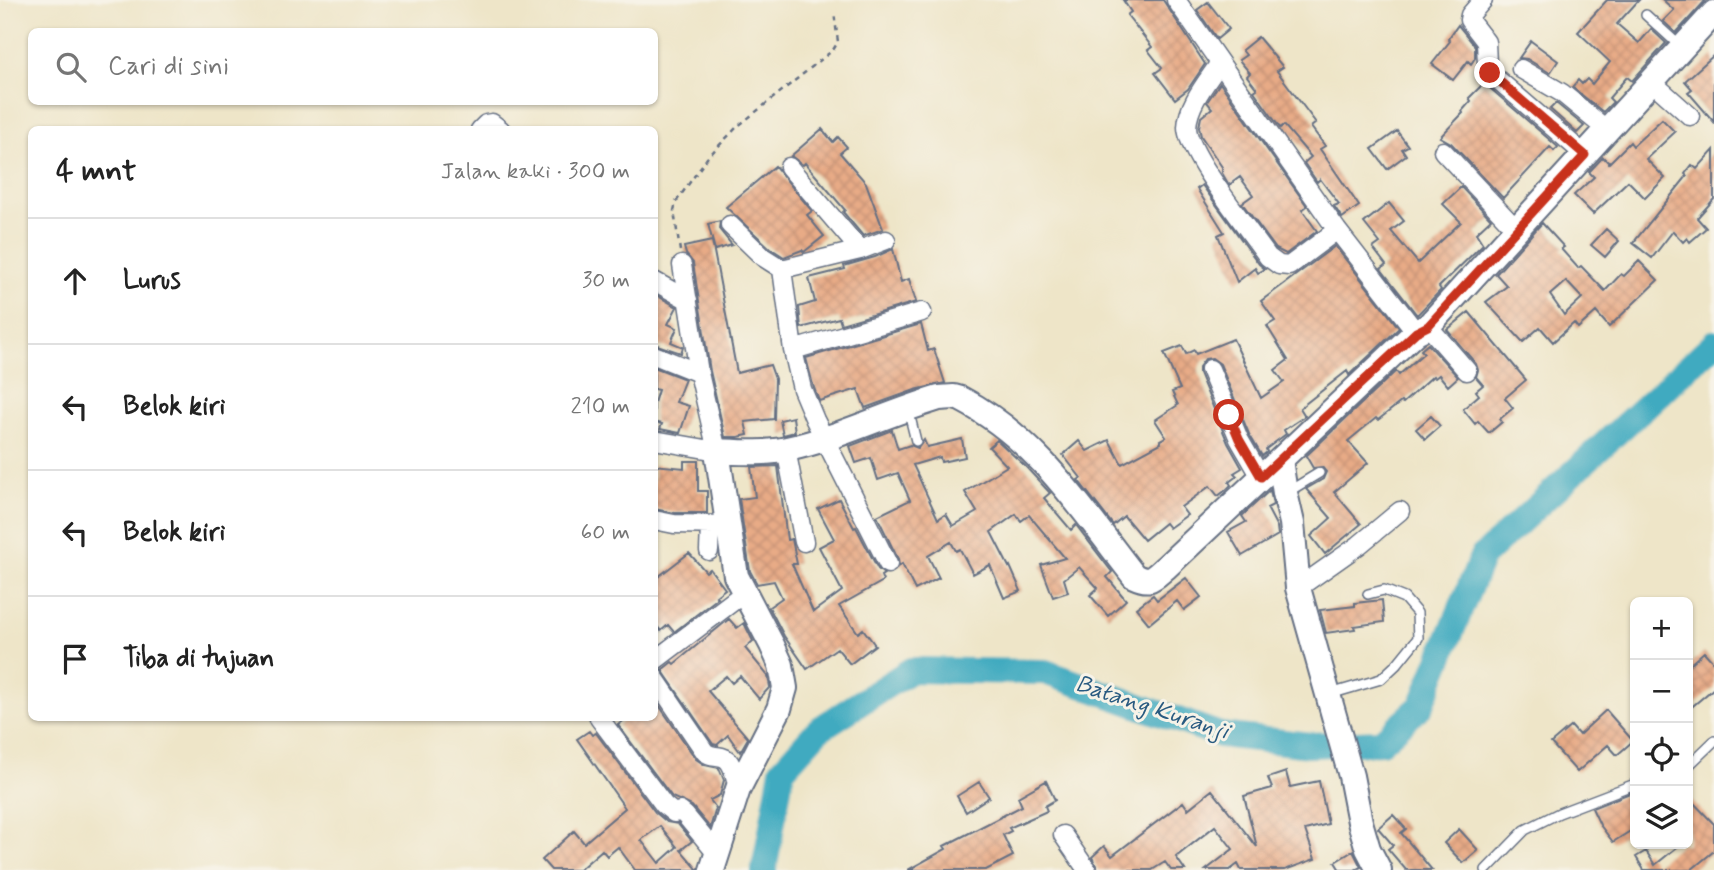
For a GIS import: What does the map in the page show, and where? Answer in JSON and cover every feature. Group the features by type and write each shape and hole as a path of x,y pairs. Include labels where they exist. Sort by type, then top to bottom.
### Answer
{"street":[{"path":"1175,0 1337,230 1422,329 1467,371"},
{"path":"1483,0 1469,20 1486,42 1490,73 1585,155"},
{"path":"658,441 717,451 768,452 825,439 908,407 939,398 954,397 981,409 1004,425 1042,459 1134,576 1144,581 1151,580 1422,329 1714,13"},
{"path":"1219,64 1189,115 1187,129 1201,161 1268,257 1279,265 1289,266 1337,230"},
{"path":"1521,69 1562,93 1607,130"},
{"path":"1652,82 1690,116"},
{"path":"1443,151 1516,229"},
{"path":"789,167 860,250"},
{"path":"730,225 763,257 782,269 860,250 886,240"},
{"path":"682,265 699,373 717,451 719,525 736,576 781,665 785,688 779,709 738,789 715,862"},
{"path":"782,269 793,351 802,389 888,564"},
{"path":"658,283 688,300"},
{"path":"793,351 922,312"},
{"path":"658,357 699,373"},
{"path":"1210,369 1239,439 1261,477"},
{"path":"786,449 804,542"},
{"path":"1280,460 1292,523 1298,588 1351,776 1360,822 1378,870"},
{"path":"1298,588 1359,545 1400,511"},
{"path":"658,521 719,525"},
{"path":"709,551 719,525"},
{"path":"658,659 744,593"},
{"path":"658,683 705,752 730,761 738,789"},
{"path":"601,721 664,805 674,813 680,811 685,815 715,862"},
{"path":"1063,835 1087,870"}],"lane":[{"path":"1646,15 1682,49"},
{"path":"908,407 916,441"},
{"path":"1285,494 1319,473"},
{"path":"1328,694 1381,679 1418,638 1417,613 1404,598 1384,590 1368,594"},
{"path":"1693,761 1714,741"},
{"path":"1486,870 1525,830 1559,813 1630,786"}],"path":[{"path":"682,265 674,211 676,202 708,158 737,127 833,50 838,43 834,12"}],"building":[{"path":"1123,0 1163,0 1205,64 1188,89 1175,99 1155,73 1162,68 1148,50 1152,47 1127,15 1131,12"},
{"path":"1607,0 1639,0 1617,24 1639,43 1651,29 1666,43 1632,81 1627,77 1609,98 1613,102 1603,112 1572,87 1578,80 1582,84 1587,79 1592,84 1610,62 1578,32"},
{"path":"1663,0 1706,0 1676,33 1663,21 1674,10"},
{"path":"1208,2 1229,29 1217,39 1197,10"},
{"path":"1458,25 1475,46 1475,58 1471,64 1468,61 1453,80 1432,64 1450,41 1448,39"},
{"path":"1258,37 1283,67 1277,71 1316,123 1311,127 1325,146 1320,149 1359,206 1342,218 1334,206 1339,204 1320,179 1317,182 1304,163 1311,157 1284,125 1280,128 1254,91 1257,89 1247,76 1250,73 1239,60 1246,55 1242,50"},
{"path":"1531,41 1558,61 1550,73 1527,59 1519,58"},
{"path":"1714,55 1714,122 1688,92 1692,89 1685,81"},
{"path":"1220,83 1307,206 1302,210 1317,231 1286,254 1276,249 1242,203 1253,195 1240,177 1229,185 1222,173 1222,167 1201,136 1201,117 1212,108 1207,102"},
{"path":"1484,83 1558,147 1554,151 1550,147 1503,198 1451,143 1440,137 1463,113 1471,101 1469,98"},
{"path":"1556,103 1584,126 1577,133 1550,109"},
{"path":"1662,119 1675,132 1646,159 1665,178 1645,198 1628,181 1593,214 1574,195 1594,177 1589,172 1603,157 1609,163 1630,142 1633,146"},
{"path":"822,129 833,142 838,137 847,147 840,153 866,183 883,229 863,236 805,163 803,165 791,156"},
{"path":"1397,131 1408,146 1402,149 1406,155 1387,169 1372,149"},
{"path":"1714,150 1714,199 1697,218 1706,228 1690,242 1687,238 1683,242 1673,231 1652,258 1633,243 1687,176 1685,174 1692,165 1697,169"},
{"path":"775,166 812,211 807,215 824,236 804,252 802,250 784,257 770,248 726,207"},
{"path":"1202,185 1265,269 1258,273 1255,268 1237,282 1218,235 1224,232 1197,189"},
{"path":"1461,187 1491,219 1476,233 1483,244 1439,287 1441,290 1417,315 1381,269 1386,265 1373,248 1380,243 1364,223 1389,203 1404,221 1391,231 1418,263 1461,222 1443,204"},
{"path":"720,221 719,229 732,245 715,250 708,224"},
{"path":"1542,223 1564,247 1561,249 1578,268 1581,266 1605,291 1621,274 1624,276 1639,261 1658,280 1609,327 1596,312 1578,328 1574,323 1553,342 1540,327 1523,342 1486,302 1507,286 1496,274","holes":["1566,281 1582,298 1564,315 1550,295"]},
{"path":"1606,229 1619,241 1605,257 1591,245"},
{"path":"712,241 737,373 770,365 775,379 774,419 745,422 748,435 738,437 725,437 710,371 693,263 684,247"},
{"path":"1335,246 1399,328 1349,375 1347,371 1300,408 1305,416 1284,430 1286,434 1266,449 1267,452 1262,456 1249,434 1220,364 1212,358 1205,359 1199,367 1199,373 1228,443 1242,468 1234,473 1237,476 1229,482 1231,485 1218,496 1210,486 1181,507 1187,515 1169,528 1165,523 1144,540 1124,516 1113,525 1078,480 1081,478 1063,455 1079,441 1087,451 1109,440 1122,464 1161,443 1160,440 1166,437 1155,420 1178,405 1172,392 1180,389 1164,353 1182,346 1186,354 1194,350 1196,354 1233,339 1261,398 1284,382 1275,370 1288,360 1267,326 1275,321 1261,301"},
{"path":"893,249 901,282 909,279 916,302 841,324 839,318 801,328 799,307 815,302 809,278 845,269 844,266"},
{"path":"658,296 677,307 668,324 677,328 671,342 683,347 681,353 658,345"},
{"path":"1469,312 1526,380 1505,398 1513,408 1489,433 1478,421 1475,424 1463,409 1479,395 1476,391 1483,385 1476,377 1476,364 1447,330"},
{"path":"921,324 928,351 934,349 945,383 915,390 865,408 858,389 819,401 806,358"},
{"path":"1428,344 1458,377 1448,386 1439,375 1435,378 1433,376 1403,403 1378,420 1376,418 1348,441 1368,463 1334,492 1361,524 1325,554 1311,536 1331,518 1306,489 1323,479 1326,472 1322,467 1313,468 1306,456 1396,371 1399,375 1424,353 1421,350"},
{"path":"658,369 685,379 676,402 689,406 680,433 660,429 662,424 658,423"},
{"path":"1431,416 1440,426 1425,439 1416,429"},
{"path":"793,417 795,432 783,435 780,420"},
{"path":"892,430 898,449 910,445 918,448 924,440 927,447 962,439 965,457 941,462 940,457 913,465 938,519 946,514 953,526 977,512 965,492 1007,466 989,447 997,440 1050,493 1044,498 1071,530 1076,525 1112,572 1107,577 1126,600 1108,616 1090,595 1098,588 1079,567 1064,579 1068,592 1053,597 1041,565 1065,558 1029,515 1021,521 1016,514 991,532 1021,591 1004,598 990,565 973,574 960,549 956,551 951,542 928,556 939,578 915,590 902,564 899,566 877,516 910,500 898,473 878,480 871,458 856,463 850,446"},
{"path":"684,461 698,461 698,491 707,491 707,513 675,513 658,510 658,465 684,468"},
{"path":"778,466 787,540 792,539 797,564 792,564 813,612 842,591 819,547 834,539 818,509 839,499 878,569 884,574 881,576 883,581 839,606 858,633 863,629 875,645 850,664 837,648 807,669 784,636 769,607 782,598 774,581 757,584 750,571 739,499 755,497 751,467"},
{"path":"1270,490 1273,505 1267,508 1278,535 1242,556 1228,532 1246,522 1242,516"},
{"path":"689,553 706,572 710,569 725,589 716,596 718,598 674,632 668,625 661,631 658,628 658,577"},
{"path":"1186,578 1201,597 1184,610 1177,601 1149,624 1136,608 1153,595 1157,600"},
{"path":"1382,600 1384,622 1326,633 1320,610"},
{"path":"729,619 737,628 744,623 753,641 745,648 768,676 770,687 759,699 740,676 732,683 726,676 708,691 748,738 740,752 728,735 717,745 713,744 662,670 672,662 674,664"},
{"path":"1704,652 1714,663 1714,688 1693,706 1693,662"},
{"path":"658,704 696,759 705,765 719,768 724,780 720,795 710,800 716,808 710,828 692,806 672,797 618,725 623,721 658,721"},
{"path":"1606,710 1630,738 1630,744 1617,755 1608,745 1577,772 1551,743 1571,726 1579,735"},
{"path":"589,731 592,735 596,733 655,812 667,822 678,824 692,841 681,850 698,870 635,870 618,847 607,856 602,850 579,870 551,870 542,860 574,831 584,843 625,808 577,739","holes":["660,826 677,847 659,863 641,840"]},
{"path":"1286,772 1290,787 1319,781 1328,824 1305,830 1315,859 1285,870 1241,870 1238,864 1230,870 1206,870 1233,849 1215,826 1176,857 1185,870 1171,870 1165,862 1152,870 1098,870 1092,857 1104,846 1112,856 1183,802 1188,809 1212,790 1257,847 1244,796 1272,788 1268,778"},
{"path":"1046,781 1055,800 1045,806 1047,811 1009,828 1011,831 1003,835 1013,856 986,870 908,870 946,849 944,846 1022,806 1018,797"},
{"path":"979,782 989,797 966,812 957,796"},
{"path":"1630,793 1630,831 1613,842 1600,825 1592,808"},
{"path":"1693,802 1714,824 1714,851 1691,870 1644,870 1636,857 1646,851 1655,865 1675,849 1693,849"},
{"path":"1393,815 1406,829 1401,833 1432,870 1406,870 1388,849 1393,845 1378,828"},
{"path":"1459,829 1478,850 1463,863 1444,843"},
{"path":"1353,851 1361,867 1355,870 1340,870 1335,862"}],"waterway":[{"name":"Batang Kuranji","path":"764,870 782,770 818,730 911,670 1045,672 1220,735 1310,745 1381,742 1421,706 1482,557 1714,343"}],"route":[{"path":"1229,415 1239,439 1261,477 1416,332 1428,326 1585,155 1490,73"}]}
